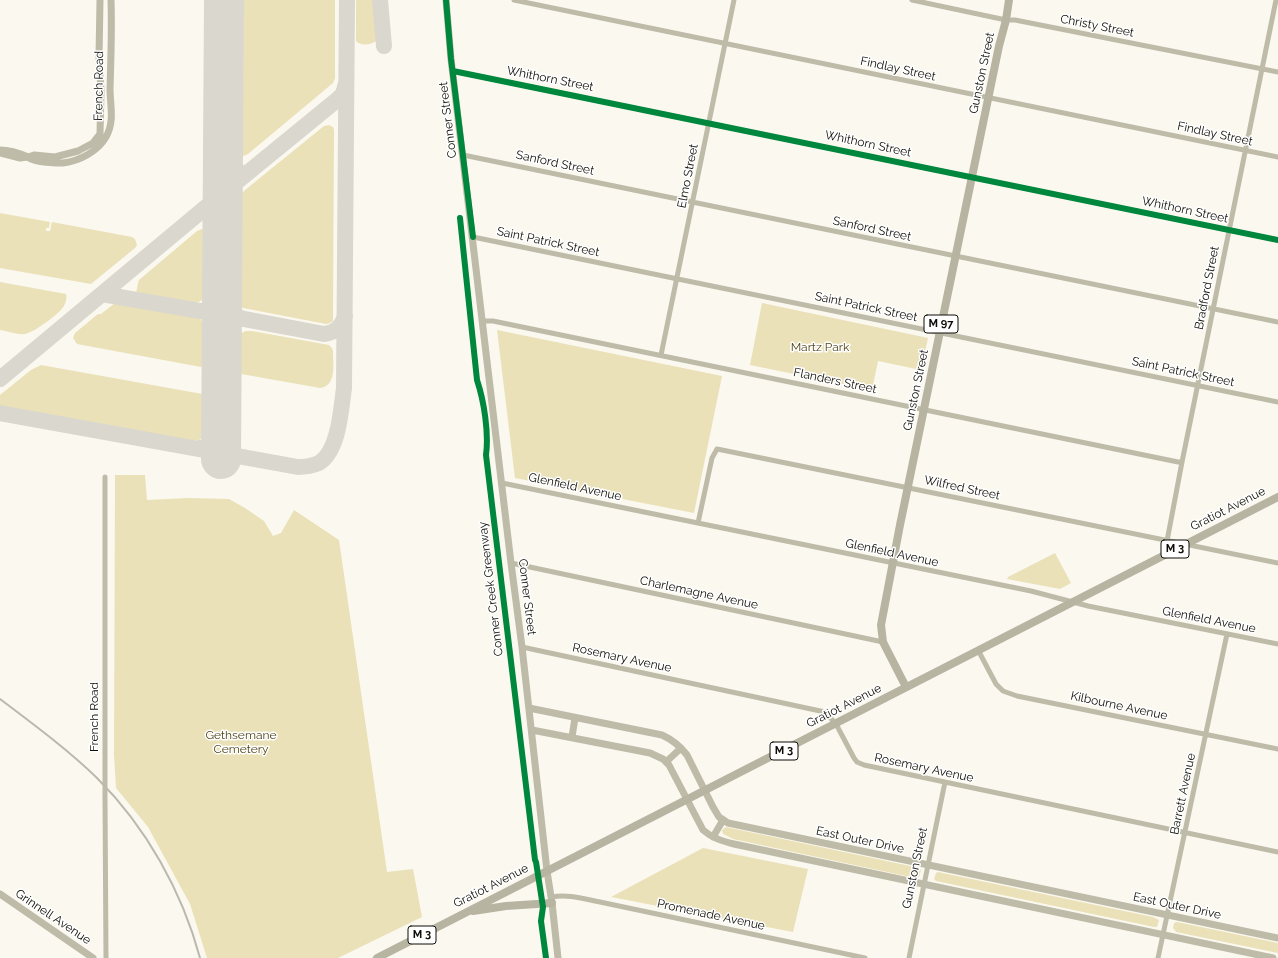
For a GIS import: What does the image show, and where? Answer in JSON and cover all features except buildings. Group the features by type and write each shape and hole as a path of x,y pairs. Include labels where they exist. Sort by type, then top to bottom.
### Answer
{"main road":[{"name":"Gunston Street","path":"906,688 883,642 881,625 988,98 1010,0"},
{"name":"Gratiot Avenue","path":"377,958 1278,497"},
{"path":"466,912 552,900"}],"street":[{"path":"0,152 6,150 21,153 30,158 34,155 55,156 78,151 93,143 100,134 100,0"},
{"name":"French Road","path":"30,158 55,163 74,161 83,158 106,137 112,114 110,96 112,29 111,0"},
{"name":"Conner Street","path":"446,0 453,71 558,958"},
{"name":"Findlay Street","path":"514,0 1278,157"},
{"name":"Elmo Street","path":"661,355 734,0"},
{"name":"Christy Street","path":"912,0 1006,20 1015,20 1278,72"},
{"name":"Bradford Street","path":"1167,541 1276,0"},
{"name":"Whithorn Street","path":"453,71 1278,240"},
{"name":"Sanford Street","path":"463,155 1278,322"},
{"name":"Saint Patrick Street","path":"473,237 1278,402"},
{"name":"Flanders Street","path":"483,321 492,321 661,355 1182,462"},
{"name":"Wilfred Street","path":"698,523 712,458 717,449 1278,563"},
{"name":"French Road","path":"105,477 106,958"},
{"name":"Glenfield Avenue","path":"502,483 1031,591 1072,602 1278,644"},
{"name":"Charlemagne Avenue","path":"511,563 883,642"},
{"name":"Barrett Avenue","path":"1158,958 1227,634"},
{"name":"Rosemary Avenue","path":"522,647 825,712 836,724 854,758 861,764 1278,852"},
{"name":"Kilbourne Avenue","path":"978,650 996,684 1006,693 1278,749"},
{"path":"529,708 662,736 673,741 687,755 713,807 719,817 723,820 713,837"},
{"path":"572,737 575,718"},
{"path":"532,730 657,755 669,765 703,830 713,837 734,844 1273,958"},
{"path":"666,762 681,748"},
{"name":"Gunston Street","path":"909,958 945,782"},
{"name":"East Outer Drive","path":"723,820 728,823 927,866 1278,938"},
{"name":"Grinnell Avenue","path":"0,894 93,958"},
{"name":"Promenade Avenue","path":"552,900 558,896 571,896 593,900 865,958"}],"green space":[{"path":"243,0 335,0 335,78 333,83 248,154 243,156 236,153 237,52"},
{"path":"356,0 374,0 377,36 376,41 363,44 356,41"},
{"path":"329,125 333,127 334,130 333,321 326,324 243,308 239,305 236,297 236,206 238,205 240,196 245,190 324,126"},
{"path":"0,213 50,222 49,228 46,228 46,231 50,231 52,222 132,237 135,239 137,245 91,284 0,268"},
{"path":"202,229 208,234 207,292 203,299 199,302 191,303 136,293 139,280 197,231"},
{"path":"0,282 66,294 66,302 52,318 29,333 19,334 0,330"},
{"path":"115,303 198,318 202,321 207,331 209,344 208,362 201,367 77,344 73,338 75,333 98,314 101,314"},
{"name":"Martz Park","path":"762,303 928,338 921,370 878,361 872,390 750,365"},
{"path":"497,330 722,376 694,513 515,478"},
{"path":"246,331 329,345 333,351 332,379 325,386 320,388 241,374 235,365 236,340 239,334"},
{"path":"41,365 208,395 207,431 203,438 192,441 0,406 0,395 31,370"},
{"name":"Gethsemane Cemetery","path":"115,475 145,475 147,500 188,498 229,499 264,521 273,536 281,533 294,510 339,540 387,872 413,869 422,917 338,958 207,958 190,904 148,827 116,788 114,755"},
{"path":"1055,553 1071,583 1060,589 1007,579 1008,577"},
{"path":"726,827 915,867 921,870 919,877 915,878 733,839 723,834 722,830"},
{"path":"703,848 808,869 793,932 611,897"},
{"path":"938,872 1153,917 1159,920 1157,927 1154,927 936,881 934,879 936,873"},
{"path":"1177,922 1278,943 1278,953 1176,932 1173,928 1174,923"}],"taxiway":[{"path":"224,9 225,0"},
{"path":"0,413 298,467 319,463 326,457 335,440 338,429 344,388 347,0"},
{"path":"380,0 384,46"},
{"path":"0,379 338,99 343,94 346,83"},
{"path":"223,138 225,157 230,167 234,170 247,173"},
{"path":"223,283 225,299 229,308 241,318"},
{"path":"102,294 324,334 332,332 338,328 345,316"},
{"path":"199,448 213,445 221,435"}],"runway":[{"path":"221,459 224,0"}],"railway":[{"path":"0,699 50,737 86,767 115,797 131,817 160,861 172,885 183,908 200,958"}],"cycle path":[{"path":"446,0 451,59 473,237"},
{"path":"453,71 1278,240"},
{"name":"Conner Creek Greenway","path":"460,218 477,380 482,397 485,417 487,437 486,455 535,860 543,907 541,921 546,958"}]}
